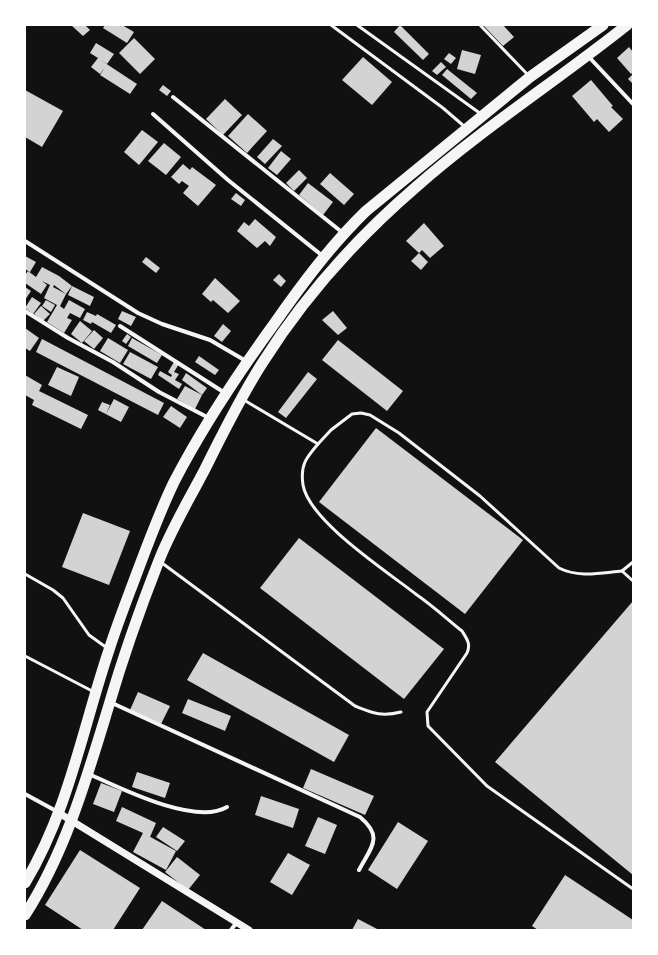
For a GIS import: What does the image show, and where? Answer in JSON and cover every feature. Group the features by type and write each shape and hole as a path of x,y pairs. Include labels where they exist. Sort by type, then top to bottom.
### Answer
{"highway":[{"path":"25,883 41,856 72,779 109,649 150,539 174,483 225,393 324,257 343,234 389,191 466,128 530,77 603,25"},
{"path":"25,915 39,894 71,821 88,774 109,702 159,560 242,398 269,353 315,290 361,240 416,187 509,114 588,56 627,25"}],"street":[{"path":"588,56 633,104"},
{"path":"172,97 343,234"},
{"path":"153,114 228,180 324,257"},
{"path":"25,241 138,313 162,324 210,340 247,361"},
{"path":"25,311 68,338 114,362 159,392 210,418"},
{"path":"120,326 225,393"},
{"path":"109,702 360,817 374,832 374,843 359,870"},
{"path":"88,774 137,796 178,808 208,813 219,812 227,807"},
{"path":"25,794 59,812 71,821 249,930"},
{"path":"231,930 237,922"}],"lane":[{"path":"331,25 443,108 466,128"},
{"path":"357,25 483,115"},
{"path":"480,25 530,77"},
{"path":"242,398 318,444"},
{"path":"633,562 622,571 579,574 568,572 559,568 480,496 399,433 370,416 361,413 352,414 331,430 304,460 303,486 310,502 328,524 462,631 468,640 470,647 467,653 427,712 428,726 487,786 633,889"},
{"path":"159,560 356,706 374,714 387,715 401,712"},
{"path":"622,571 633,581"},
{"path":"25,574 53,590 63,598 89,635 109,649"},
{"path":"25,656 96,692"}],"building":[{"path":"71,25 85,25 90,30 83,36"},
{"path":"105,25 122,25 134,32 127,43 103,28"},
{"path":"400,25 429,54 423,60 394,32"},
{"path":"483,25 503,25 514,37 503,46"},
{"path":"134,38 155,59 140,74 119,53"},
{"path":"96,43 114,54 107,64 99,59 137,84 130,94 100,75 105,67 100,74 91,67 98,58 90,53"},
{"path":"629,47 633,52 633,72 631,74 617,58"},
{"path":"462,50 481,55 475,74 457,69"},
{"path":"449,53 456,58 451,64 444,59"},
{"path":"363,57 392,82 372,105 342,80"},
{"path":"441,62 446,67 437,75 432,71"},
{"path":"447,69 477,93 471,99 442,75"},
{"path":"633,74 633,84 628,79"},
{"path":"591,80 613,106 611,107 623,119 609,132 597,119 594,122 572,96"},
{"path":"163,85 171,91 167,96 159,90"},
{"path":"25,90 63,111 42,147 25,137"},
{"path":"225,99 242,115 223,135 206,119"},
{"path":"248,114 267,131 247,153 228,136"},
{"path":"142,130 158,142 139,165 124,152"},
{"path":"273,139 282,146 265,164 257,157"},
{"path":"164,143 181,157 166,175 148,161"},
{"path":"281,151 291,159 277,175 268,168"},
{"path":"183,164 190,170 192,167 216,185 198,206 183,193 189,186 182,181 179,184 171,177"},
{"path":"299,170 307,178 294,191 286,183"},
{"path":"330,173 354,194 344,205 320,184"},
{"path":"308,183 333,202 323,215 299,195"},
{"path":"236,193 245,200 241,206 231,199"},
{"path":"255,219 276,237 270,246 265,241 257,248 237,231 244,222 249,226"},
{"path":"424,223 444,246 430,258 422,250 419,253 406,241"},
{"path":"419,253 428,262 421,270 411,261"},
{"path":"25,256 36,262 30,272 25,269"},
{"path":"146,257 160,268 156,273 142,262"},
{"path":"42,267 59,276 72,286 60,306 64,309 69,300 85,309 80,318 70,313 67,318 72,320 64,333 47,322 57,305 44,298 50,285 42,281 47,285 41,294 25,283 25,275 28,271 36,277","holes":["54,285 66,294 53,287"]},
{"path":"279,274 286,281 281,287 273,280"},
{"path":"215,278 240,301 228,313 213,300 211,302 202,294"},
{"path":"72,286 94,297 90,306 68,295"},
{"path":"25,287 31,291 25,300"},
{"path":"32,297 41,303 33,314 25,308"},
{"path":"46,300 55,305 51,312 42,306"},
{"path":"41,306 50,314 43,321 34,314"},
{"path":"122,311 136,317 131,326 118,319"},
{"path":"333,311 347,328 338,335 322,320"},
{"path":"87,312 96,316 97,314 116,325 111,333 92,322 91,324 83,320"},
{"path":"80,321 92,331 82,343 71,334"},
{"path":"223,324 231,331 222,342 214,336"},
{"path":"25,328 39,338 30,351 25,348"},
{"path":"94,330 103,338 94,349 84,341"},
{"path":"127,334 131,337 126,344 122,341"},
{"path":"108,338 128,350 120,363 100,351"},
{"path":"132,338 162,355 157,363 128,346"},
{"path":"42,339 164,403 158,415 36,352"},
{"path":"338,340 403,391 387,411 322,360"},
{"path":"130,352 158,367 151,379 123,364"},
{"path":"199,356 219,370 215,375 195,362"},
{"path":"174,362 179,364 174,372 179,374 175,380 182,384 179,389 158,375 160,371 171,377 172,375 168,372"},
{"path":"57,367 79,377 71,396 48,385"},
{"path":"308,372 317,379 286,418 278,412"},
{"path":"186,373 207,388 202,395 182,380"},
{"path":"25,375 42,385 39,391 88,415 81,429 32,405 34,400 25,395"},
{"path":"185,386 202,395 195,409 177,399"},
{"path":"114,399 129,407 121,422 98,410 102,402 110,405 106,414"},
{"path":"171,406 187,417 180,428 163,417"},
{"path":"376,428 523,540 465,614 319,502"},
{"path":"83,513 130,531 109,585 62,567"},
{"path":"299,538 444,649 404,699 260,588"},
{"path":"633,601 633,875 495,762"},
{"path":"203,653 349,735 334,762 187,680"},
{"path":"138,692 170,706 161,724 130,710"},
{"path":"188,699 231,716 225,731 182,713"},
{"path":"311,769 374,796 365,815 303,788"},
{"path":"137,772 170,783 165,798 132,787"},
{"path":"101,783 122,791 114,812 93,804"},
{"path":"261,796 299,809 293,828 255,815"},
{"path":"122,807 156,823 150,837 176,851 166,870 133,852 143,833 116,821"},
{"path":"318,817 337,825 325,854 305,846"},
{"path":"398,822 428,841 397,889 368,870"},
{"path":"163,827 185,841 177,851 156,837"},
{"path":"80,850 140,888 113,930 83,930 45,905"},
{"path":"288,853 310,865 292,895 270,882"},
{"path":"177,857 200,875 188,890 165,872"},
{"path":"565,875 633,920 633,930 538,930 532,926"},
{"path":"162,901 206,930 142,930"},
{"path":"358,919 379,930 352,930"}]}
